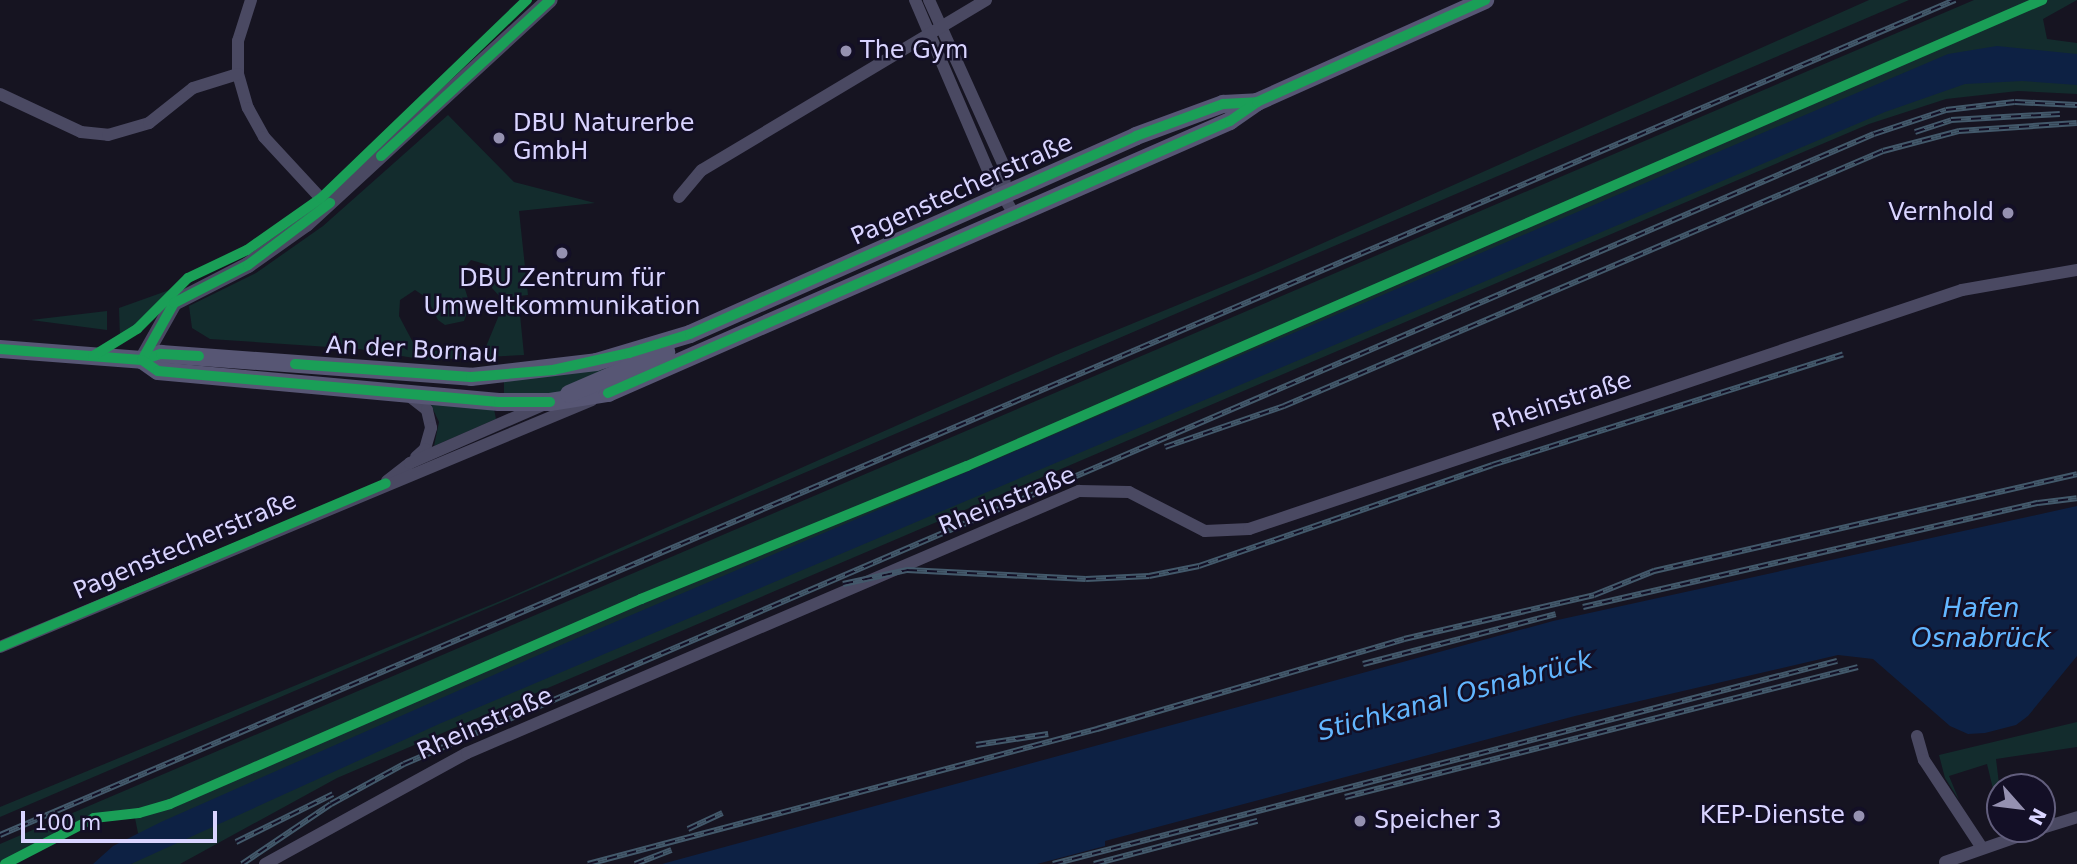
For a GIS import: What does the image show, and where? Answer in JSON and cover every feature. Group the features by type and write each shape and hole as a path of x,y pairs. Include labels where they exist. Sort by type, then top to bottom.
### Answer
{"main road":[{"name":"Pagenstecherstraße","path":"608,393 1230,121 1257,102 1485,0"},
{"name":"Pagenstecherstraße","path":"690,334 1005,192 1223,104 1257,102"},
{"name":"An der Bornau","path":"142,360 161,354 434,376 500,376 596,362 690,334"},
{"path":"550,402 666,352 690,334"},
{"path":"0,349 142,360"},
{"name":"An der Bornau","path":"142,360 158,371 405,393 550,402 608,393"}],"street":[{"path":"251,0 238,41 238,74 248,108 264,137 328,205"},
{"path":"142,360 174,303 248,265 328,205 550,0"},
{"path":"915,0 934,29 1004,166 1005,192 1014,214"},
{"path":"929,0 934,29"},
{"path":"679,197 702,170 986,0"},
{"path":"0,94 80,132 108,135 149,123 193,88 238,74"},
{"name":"Rheinstraße","path":"265,864 467,753 1079,491 1129,492 1205,531 1249,529 1962,290 2077,270"},
{"name":"An der Bornau","path":"405,393 426,410 431,428 425,449 410,463"},
{"name":"Pagenstecherstraße","path":"0,647 386,483 416,477 608,393"},
{"name":"Pagenstecherstraße","path":"386,483 410,463 550,402"},
{"path":"1917,736 1924,760 1982,848"},
{"path":"2056,824 2077,817"},
{"path":"1945,862 1998,843"}],"green space":[{"path":"1869,0 1909,0 0,817 0,807 510,597 1056,355 1258,272"},
{"path":"1974,0 2077,0 2043,19 2047,39 2077,43 2077,94 2018,91 1946,99 1869,124 337,778 180,864 131,864 156,850 138,833 135,818 99,820 12,864 0,864 0,844"},
{"path":"448,115 514,182 595,203 519,211 528,295 501,298 492,288 488,265 471,260 460,273 470,305 464,321 445,325 438,320 427,298 415,290 400,300 399,316 417,350 425,354 442,349 478,352 485,349 502,308 519,305 524,355 426,360 359,349 210,339 192,328 189,306 256,273 323,226"},
{"path":"175,288 136,327 120,337 119,308"},
{"path":"107,311 107,330 31,320"},
{"path":"625,362 559,393 504,396 504,382"},
{"path":"430,403 494,409 496,419 434,446 439,422"},
{"path":"2077,722 2077,747 1996,759 1998,773 1989,773 1987,764 1949,776 1959,800 1945,778 1939,755"}],"water":[{"path":"1997,46 2077,54 2077,85 2022,81 1965,84 1885,112 439,724 131,864 93,864 113,846 161,822 568,642 1948,54"},
{"name":"Hafen Osnabrück","path":"2077,506 2077,656 2028,716 2016,725 1985,733 1968,734 1950,726 1873,659 1838,655 1575,716 1105,841 1105,846 1037,864 662,864 1553,621"}],"railway":[{"path":"0,835 1955,0"},
{"path":"242,864 331,804 404,764 1874,134 1946,110 2015,102 2077,105"},
{"path":"1915,132 1951,120 2060,114"},
{"path":"1165,447 1284,406 1883,151 1959,131 2077,123"},
{"path":"843,584 907,570 1086,579 1149,576 1199,566 1492,465 1843,354"},
{"path":"588,864 1097,729 1404,639 1594,595 1654,571 2077,474"},
{"path":"1583,607 2038,503 2077,498"},
{"path":"1363,664 1556,614"},
{"path":"1053,864 1837,661"},
{"path":"1345,797 1858,667"},
{"path":"976,745 1048,734"},
{"path":"236,842 333,794"},
{"path":"688,829 722,813"},
{"path":"1094,864 1257,821"},
{"path":"635,864 671,850"}],"cycle path":[{"path":"93,356 137,329 188,278 247,250 321,198 527,0"},
{"path":"381,156 550,0"},
{"path":"608,393 1230,121 1257,102 1485,0"},
{"path":"5,864 94,818 139,813 170,804 641,599 967,466 2042,0"},
{"path":"295,364 471,377 553,370 629,353 690,334 1136,136 1223,104 1257,102"},
{"path":"142,360 174,303 248,265 330,203"},
{"path":"0,349 142,360 161,354 199,356"},
{"path":"142,360 158,371 499,402 550,402"},
{"path":"0,647 386,483"}],"place":[{"name":"The Gym","path":"846,51"},
{"name":"DBU Naturerbe GmbH","path":"499,138"},
{"name":"Vernhold","path":"2008,213"},
{"name":"DBU Zentrum für Umweltkommunikation","path":"562,253"},
{"name":"KEP-Dienste","path":"1859,816"},
{"name":"Speicher 3","path":"1360,821"}],"water label":[{"name":"Stichkanal Osnabrück","path":"1455,696"}]}
